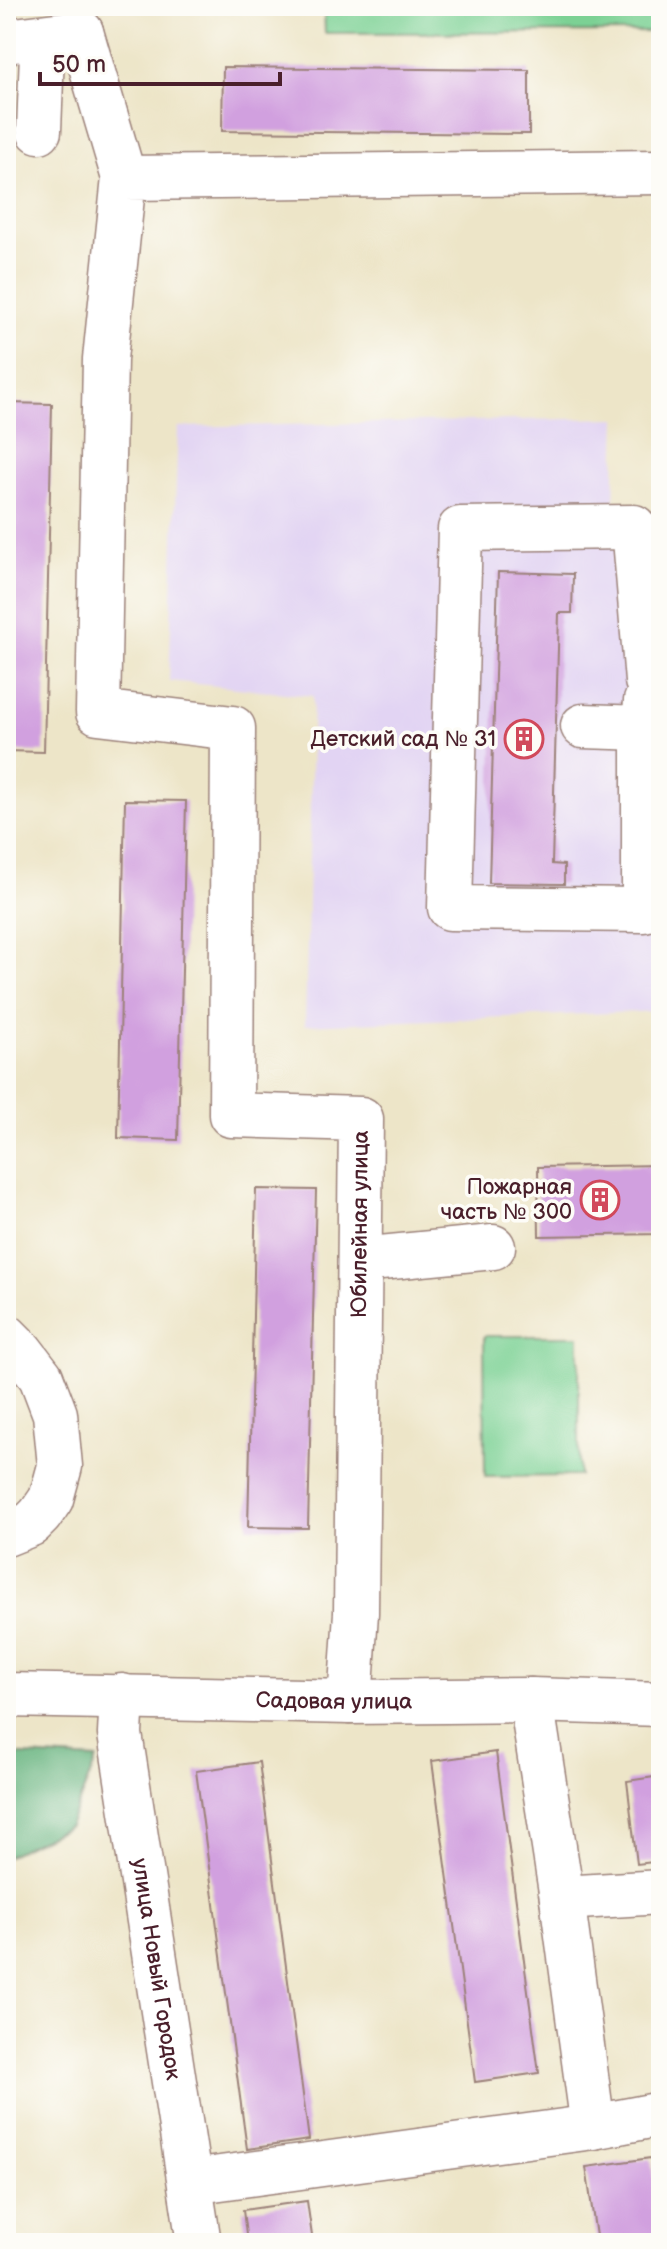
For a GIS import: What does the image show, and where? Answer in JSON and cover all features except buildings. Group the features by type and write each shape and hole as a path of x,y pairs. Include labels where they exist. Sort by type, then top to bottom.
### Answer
{"street":[{"path":"6,41 79,19"},
{"path":"39,131 42,53 79,19"},
{"path":"79,19 124,178 661,172"},
{"name":"Юбилейная улица","path":"124,178 105,359 98,712 233,728 231,1115 361,1119 356,1613 350,1702"},
{"path":"634,527 654,679 644,728 644,910 450,908 460,529 634,527"},
{"path":"583,726 644,728"},
{"path":"360,1260 493,1247"},
{"path":"6,1336 41,1377 55,1414 60,1466 51,1499 40,1515 31,1524 6,1534"},
{"name":"Садовая улица","path":"6,1695 661,1704"},
{"name":"улица Новый Городок","path":"122,1696 120,1734 199,2243"},
{"path":"531,1700 593,2127"},
{"path":"562,1898 661,1892"},
{"path":"191,2182 593,2127 661,2114"}],"shaded area":[{"path":"617,418 614,503 661,533 661,1011 305,1025 313,696 169,681 178,427"}],"green space":[{"path":"324,6 661,6 661,32 325,33"},
{"path":"484,1336 579,1336 579,1476 485,1477"},
{"path":"6,1754 97,1759 69,1826 6,1857"}],"place":[{"name":"Детский сад № 31","path":"524,739"},
{"name":"Пожарная часть № 300","path":"600,1200"}]}
